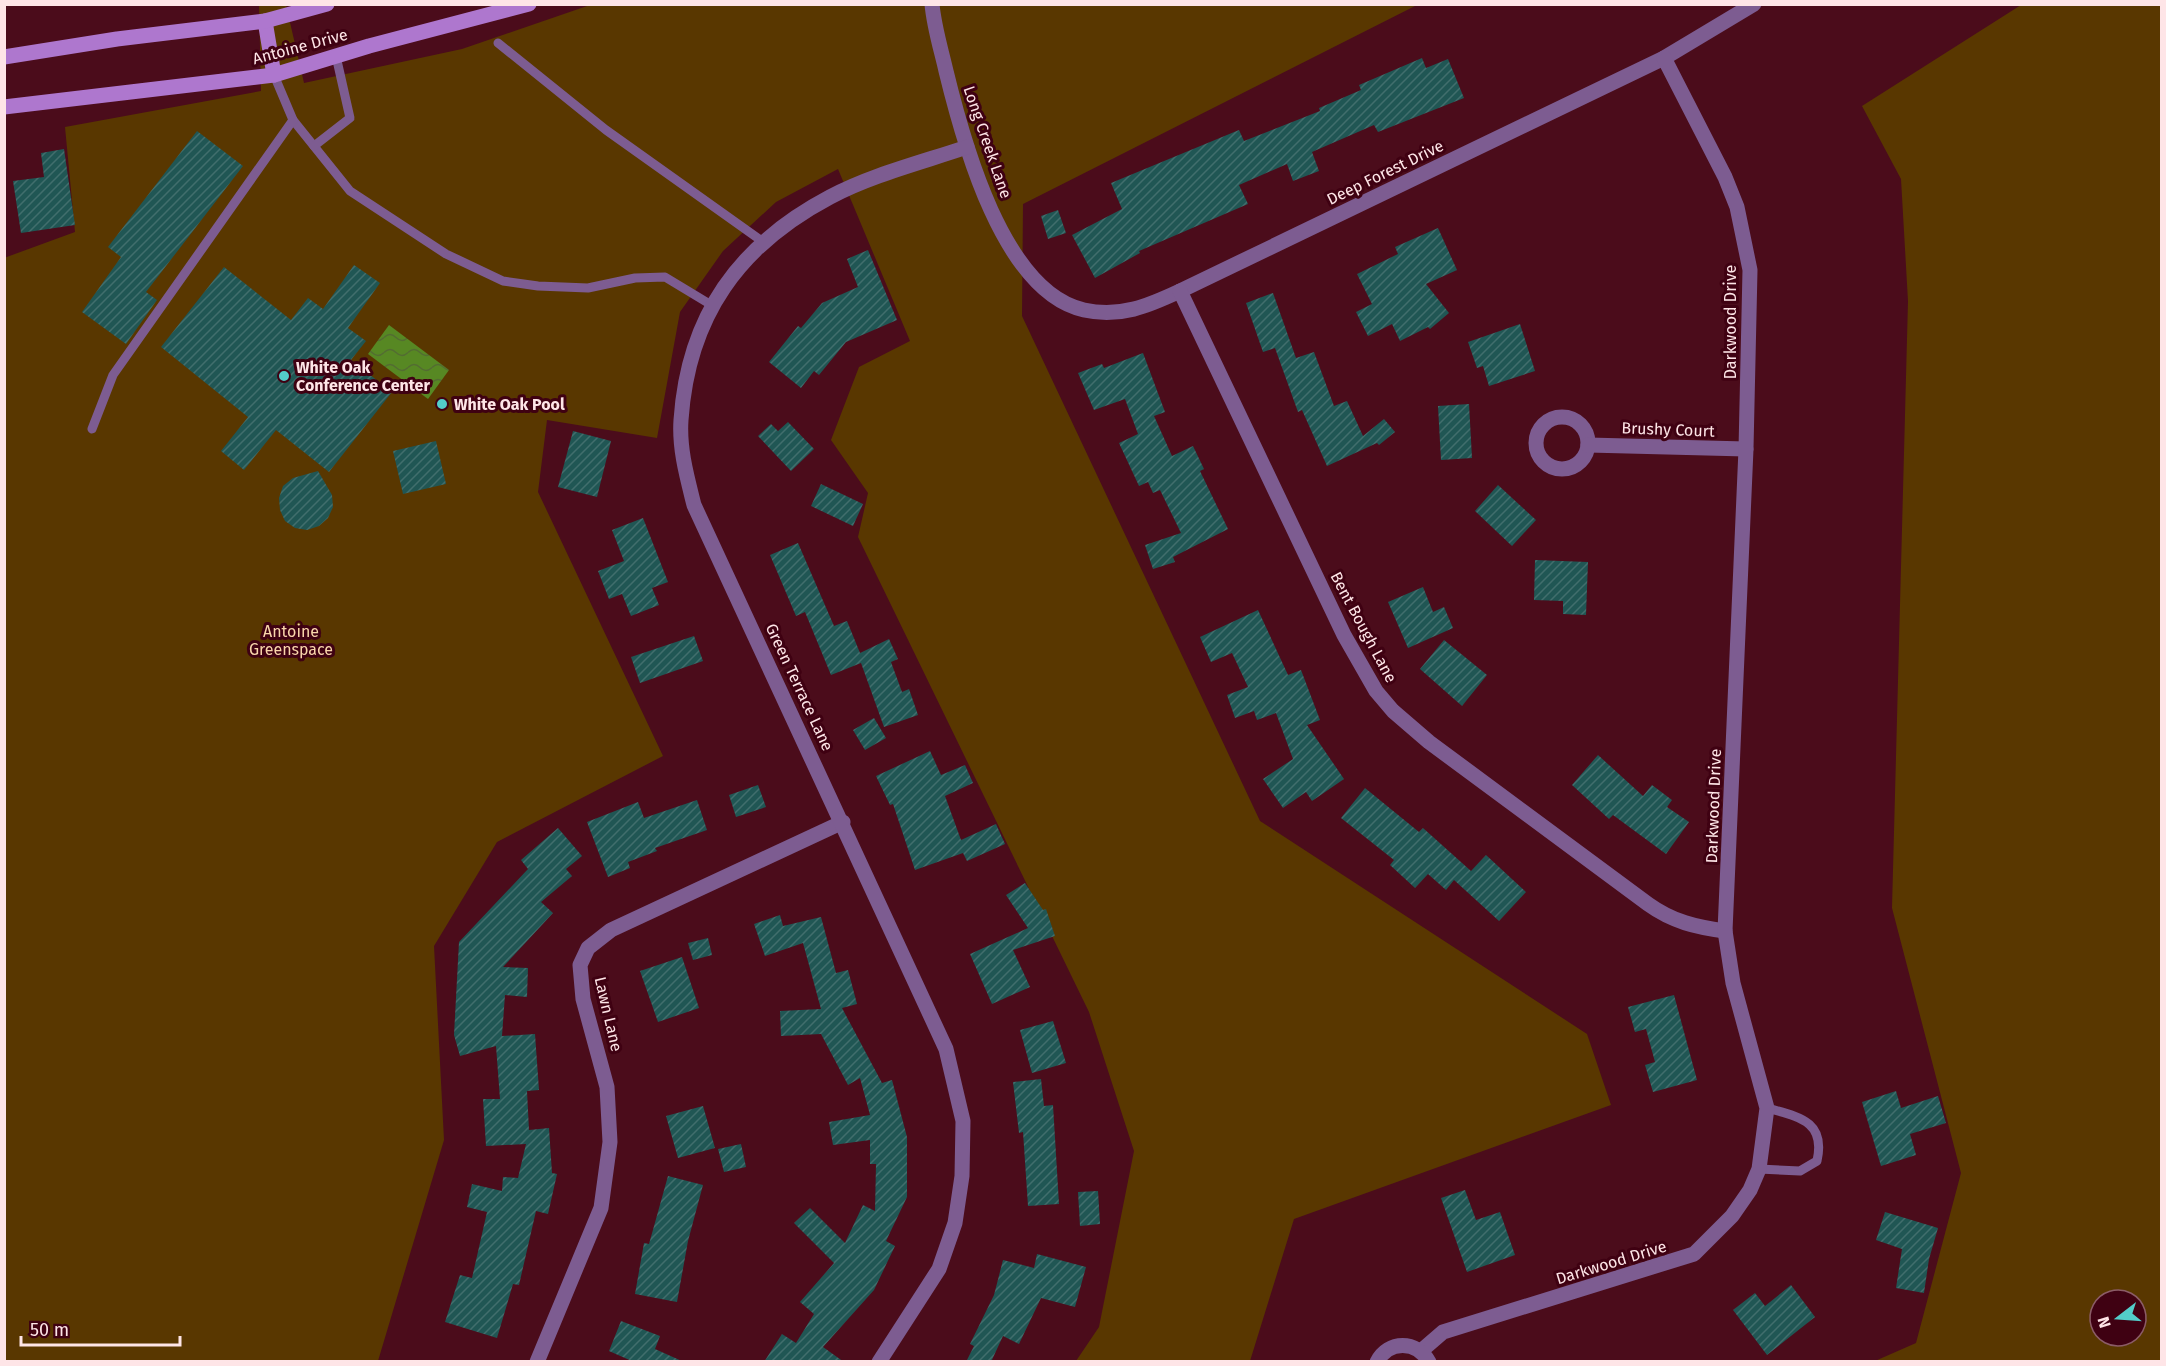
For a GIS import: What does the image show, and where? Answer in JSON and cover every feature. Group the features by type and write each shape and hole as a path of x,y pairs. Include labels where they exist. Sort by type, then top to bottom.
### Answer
{"main road":[{"name":"Antoine Drive","path":"4,57 117,39 265,21 327,4"},
{"name":"Antoine Drive","path":"4,106 274,75 522,6"},
{"path":"265,21 274,75"}],"street":[{"name":"Deep Forest Drive","path":"1029,273 1064,302 1082,310 1104,314 1123,313 1144,308 1664,58 1754,4"},
{"name":"Long Creek Lane","path":"930,8 967,147 997,223 1029,273"},
{"name":"Darkwood Drive","path":"1377,1362 1384,1351 1393,1346 1402,1344 1425,1356 1431,1339 1443,1332 1694,1254 1732,1216 1750,1190 1759,1168 1767,1108 1733,983 1725,932 1751,301 1746,241 1737,207 1725,177 1664,58"},
{"name":"Green Terrace Lane","path":"879,1362 939,1269 955,1223 962,1176 963,1121 946,1049 843,822 694,505 683,460 681,421 691,362 713,306 734,272 762,241 831,196 967,147"},
{"name":"Bent Bough Lane","path":"1180,291 1344,635 1376,691 1393,711 1429,742 1667,917 1687,925 1725,932"},
{"name":"Brushy Court","path":"1588,445 1746,449"},
{"name":"Lawn Lane","path":"537,1362 601,1208 610,1142 607,1087 583,999 580,965 588,948 611,930 843,822"}],"lane":[{"path":"498,43 606,130 762,241"},
{"path":"314,146 350,118 336,56"},
{"path":"274,75 293,120 350,191 446,254 503,281 588,288 635,278 665,277 713,306"},
{"path":"92,429 113,375 293,120"},
{"path":"1759,1168 1800,1171 1817,1161 1821,1145 1817,1132 1802,1118 1767,1108"}],"green space":[{"name":"Antoine Greenspace","path":"259,5 286,5 304,83 462,49 590,5 1417,5 1023,204 1022,316 1260,821 1587,1034 1611,1105 1294,1219 1250,1361 1076,1361 1099,1327 1134,1151 1089,1012 858,537 868,493 831,440 859,367 910,341 838,169 776,202 723,251 680,312 657,438 547,420 538,492 663,756 497,842 434,946 444,1140 378,1361 5,1361 4,258 75,232 65,127 261,91"},
{"path":"2021,5 2161,5 2161,1361 1875,1361 1916,1343 1961,1173 1892,908 1908,301 1901,179 1862,106"}],"water":[{"path":"389,325 449,370 428,399 368,354"}],"building":[{"path":"1422,58 1426,68 1448,59 1464,98 1378,132 1374,125 1312,152 1319,171 1293,181 1287,164 1239,185 1248,204 1139,251 1140,253 1095,278 1072,235 1122,209 1111,183 1239,130 1244,141 1320,111 1319,108 1361,90 1359,85"},
{"path":"197,131 243,166 146,292 157,300 126,344 82,312 121,257 108,247"},
{"path":"64,149 75,225 21,233 13,181 44,177 41,153"},
{"path":"1058,210 1066,233 1048,239 1041,216"},
{"path":"1438,228 1457,270 1426,284 1449,313 1430,329 1428,327 1400,341 1392,324 1368,336 1356,312 1372,304 1357,274 1398,254 1395,247"},
{"path":"868,250 897,320 846,342 819,375 814,371 801,388 769,362 798,326 801,328 822,303 858,287 847,259"},
{"name":"White Oak Conference Center","path":"354,265 380,283 348,328 366,341 351,360 392,392 329,472 276,430 244,470 221,451 248,417 161,347 224,267 291,320 308,298 323,309"},
{"path":"1273,293 1296,358 1314,352 1334,406 1347,401 1363,436 1384,419 1395,432 1379,445 1377,443 1327,466 1302,410 1298,412 1275,348 1263,352 1246,303"},
{"path":"1520,324 1535,371 1489,386 1483,366 1477,368 1468,342"},
{"path":"1143,353 1165,412 1154,416 1172,456 1193,446 1204,469 1200,471 1228,529 1173,557 1175,562 1153,569 1145,545 1181,533 1160,490 1153,493 1148,482 1139,486 1119,443 1138,434 1125,399 1094,410 1078,373 1102,364 1104,368"},
{"path":"1469,404 1472,458 1441,460 1438,406"},
{"path":"788,422 814,449 791,471 758,436 771,424 778,431"},
{"path":"573,431 611,441 597,497 558,487"},
{"path":"436,441 446,484 403,494 393,451"},
{"path":"318,471 332,495 333,507 328,518 319,526 307,530 295,528 285,521 280,510 279,498 283,486 293,478"},
{"path":"821,484 863,504 853,526 811,506"},
{"path":"1498,485 1536,520 1512,546 1475,511"},
{"path":"643,518 668,582 652,588 659,605 631,616 622,594 609,599 598,571 624,561 612,530"},
{"path":"798,543 834,626 847,621 860,653 889,639 898,659 891,662 902,692 909,689 918,715 884,727 861,663 831,675 805,612 796,616 770,555"},
{"path":"1535,560 1588,562 1586,615 1563,614 1563,601 1534,600"},
{"path":"1423,587 1433,612 1444,607 1453,628 1408,648 1388,602"},
{"path":"1258,610 1288,675 1301,670 1320,720 1307,725 1344,779 1312,801 1306,792 1283,808 1263,779 1293,759 1276,713 1257,720 1254,711 1235,718 1227,695 1248,687 1232,653 1211,662 1200,637"},
{"path":"694,636 703,661 640,683 631,657"},
{"path":"1444,640 1487,675 1462,706 1420,669"},
{"path":"874,718 886,738 865,750 853,730"},
{"path":"930,751 941,775 965,765 973,783 945,796 961,840 996,824 1005,844 967,861 963,853 915,870 893,804 890,805 876,776"},
{"path":"1598,755 1643,796 1652,785 1672,800 1667,807 1689,822 1666,854 1613,815 1609,819 1572,785"},
{"path":"758,785 766,807 736,817 729,795"},
{"path":"1365,788 1419,832 1423,828 1471,871 1486,855 1526,892 1499,921 1454,880 1446,890 1428,874 1415,888 1390,865 1394,860 1341,818"},
{"path":"697,800 707,830 655,848 657,851 628,862 630,868 608,877 587,822 638,802 644,818"},
{"path":"558,828 582,856 566,869 572,876 541,902 553,913 503,967 528,968 527,997 505,995 502,1036 535,1034 539,1090 527,1091 529,1130 549,1128 552,1173 557,1174 548,1214 536,1211 519,1285 513,1284 497,1338 445,1322 460,1275 472,1278 487,1212 467,1207 472,1184 502,1191 503,1177 518,1178 526,1144 486,1146 483,1099 500,1099 496,1046 460,1056 454,1035 459,942 528,869 521,860"},
{"path":"1025,883 1043,910 1046,909 1055,936 1013,950 1030,987 992,1004 970,954 1028,928 1006,895"},
{"path":"780,915 783,926 821,917 836,973 848,970 857,1004 842,1008 882,1083 892,1080 907,1137 907,1197 886,1241 895,1246 874,1290 823,1347 844,1362 764,1362 782,1334 796,1343 814,1314 800,1302 834,1263 794,1223 810,1208 845,1243 863,1205 875,1211 876,1164 870,1164 870,1140 833,1145 829,1122 870,1115 860,1078 848,1085 821,1034 781,1036 780,1011 821,1009 803,943 765,956 754,924"},
{"path":"708,938 712,955 693,960 688,943"},
{"path":"682,957 699,1008 658,1022 640,971"},
{"path":"1674,995 1697,1080 1653,1092 1645,1065 1655,1062 1646,1029 1635,1032 1628,1007"},
{"path":"1053,1021 1066,1063 1032,1073 1020,1030"},
{"path":"1041,1079 1044,1106 1053,1105 1059,1204 1028,1206 1023,1132 1019,1133 1013,1082"},
{"path":"1896,1091 1901,1108 1938,1096 1946,1123 1910,1134 1916,1155 1881,1166 1862,1102"},
{"path":"703,1106 715,1148 678,1158 666,1116"},
{"path":"741,1144 746,1167 724,1172 718,1149"},
{"path":"668,1176 703,1185 688,1241 677,1302 635,1294 644,1243 649,1244"},
{"path":"1465,1190 1476,1220 1500,1212 1515,1255 1467,1272 1441,1198"},
{"path":"1098,1191 1100,1224 1080,1226 1078,1192"},
{"path":"1885,1212 1938,1228 1929,1259 1924,1293 1896,1288 1902,1249 1876,1240"},
{"path":"1037,1254 1086,1267 1075,1307 1041,1298 1019,1344 1003,1336 991,1362 966,1362 974,1346 970,1344 994,1295 1003,1260 1034,1268"},
{"path":"1791,1285 1815,1317 1767,1355 1733,1310 1755,1293 1765,1306"},
{"path":"621,1321 660,1336 655,1349 684,1362 634,1362 609,1351"}],"place":[{"name":"White Oak Conference Center","path":"284,376"},
{"name":"White Oak Pool","path":"442,404"}]}
